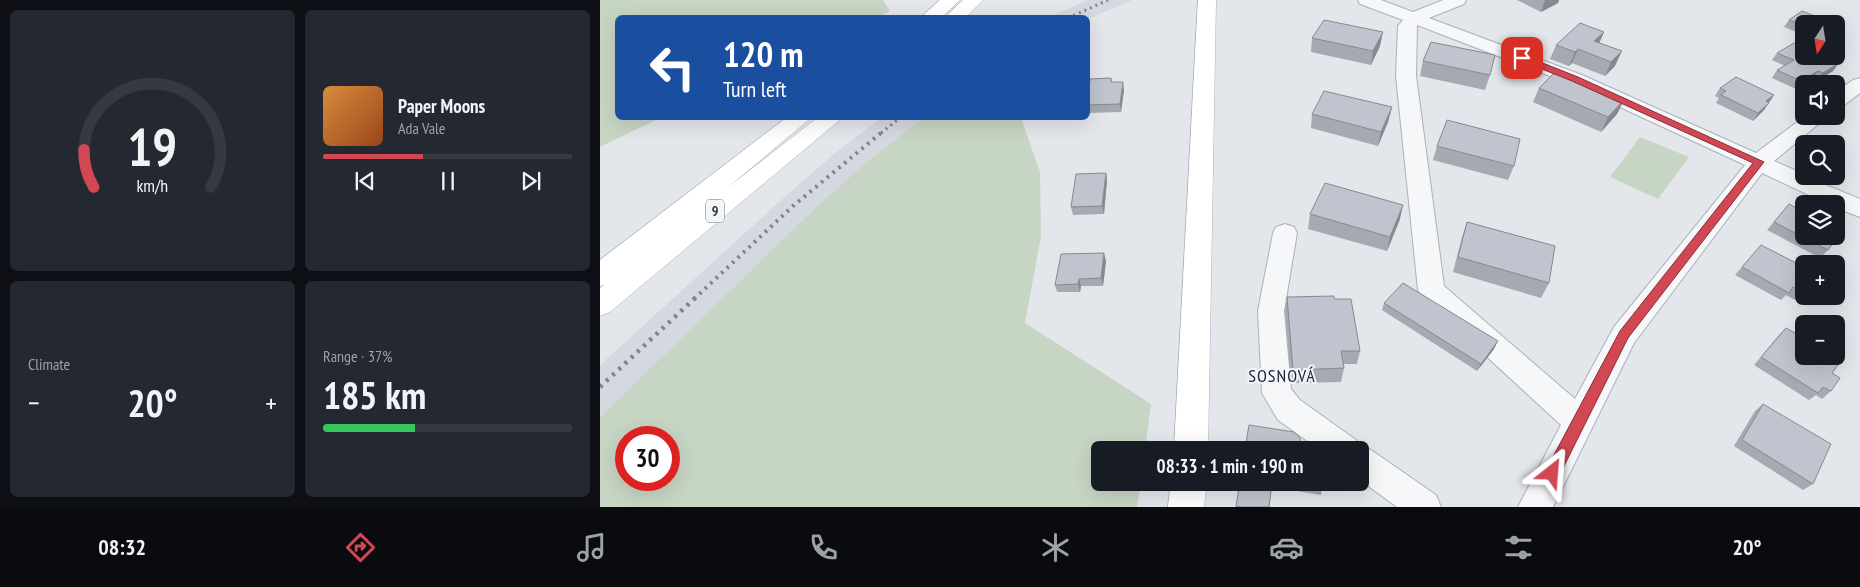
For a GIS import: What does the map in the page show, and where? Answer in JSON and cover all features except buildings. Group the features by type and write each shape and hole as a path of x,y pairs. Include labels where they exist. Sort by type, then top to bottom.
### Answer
{"street":[{"path":"932,15 951,0"},
{"path":"956,15 974,0"},
{"path":"1190,441 1207,0"},
{"path":"1366,0 1575,79 1860,209"},
{"path":"1458,0 1415,17 1407,26 1406,76 1431,290 1579,421"},
{"path":"1845,95 1860,84"},
{"name":"9","path":"600,275 797,120"},
{"name":"9","path":"600,304 829,120"},
{"path":"1535,507 1624,335 1759,162 1806,125"},
{"path":"1284,232 1271,311 1277,393 1289,410 1332,441"},
{"path":"1369,467 1424,507"},
{"path":"1186,507 1188,491"}],"shaded area":[{"path":"1088,0 1132,0 1090,18 1090,15 1054,15"},
{"path":"878,120 920,120 864,164 812,211 600,417 600,365 834,154"}],"green space":[{"path":"600,0 883,0 890,11 882,15 615,15 615,120 656,120 600,147"},
{"path":"920,120 1022,120 1040,172 1041,236 1025,323 1151,404 1146,441 1091,441 1091,491 1140,491 1137,507 600,507 600,417 812,211 864,164"},
{"path":"1640,137 1689,157 1658,199 1610,177"}],"railway":[{"path":"1075,15 1108,0"},
{"path":"881,133 897,120"},
{"path":"694,299 793,206 882,132"},
{"path":"600,387 695,298"}],"district":[{"name":"SOSNOVÁ","path":"1282,375"}],"route":[{"path":"1522,58 1575,79 1759,162 1624,335 1552,473"}]}
